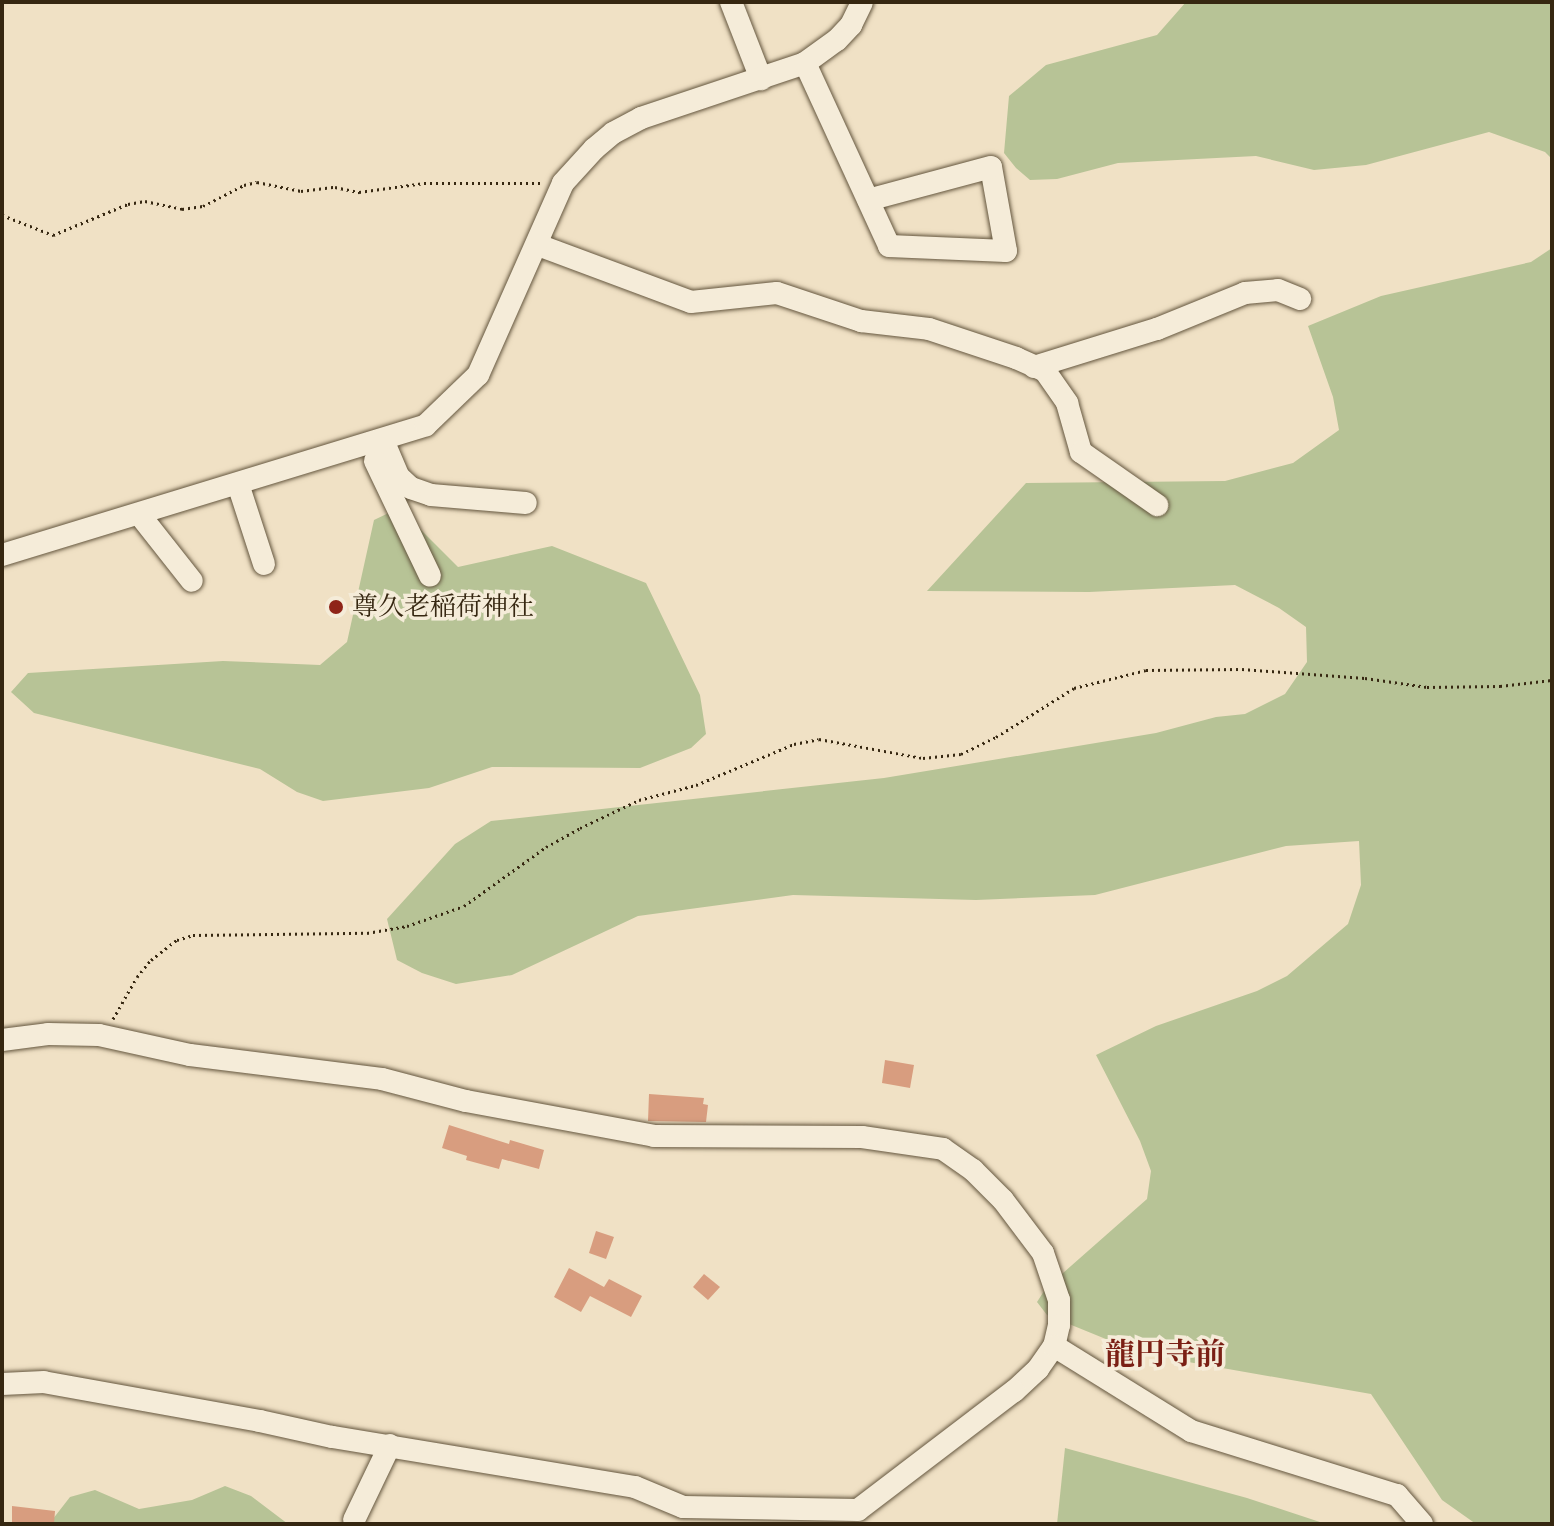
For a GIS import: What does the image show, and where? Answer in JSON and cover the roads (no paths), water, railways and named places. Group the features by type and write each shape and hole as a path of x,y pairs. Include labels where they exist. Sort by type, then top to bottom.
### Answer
{"street":[{"path":"731,2 761,79"},
{"path":"2,555 426,425 478,375 563,183 613,133 682,102 805,63 837,40 851,25 862,2"},
{"path":"805,63 889,246 1006,251 991,167 868,200"},
{"path":"538,245 691,302 777,293 861,321 929,329 1045,371 1067,403 1081,452 1157,505"},
{"path":"1034,367 1157,329 1245,293 1278,290 1300,299"},
{"path":"375,443 398,476 411,488 431,495 526,503"},
{"path":"375,443 430,576"},
{"path":"238,484 264,564"},
{"path":"139,514 192,581"},
{"path":"2,1384 44,1382 332,1437 635,1487 683,1507 862,1517 1038,1369 1054,1346 1059,1300 1043,1253 1003,1200 973,1170 943,1149 862,1137 654,1136 466,1101 382,1079 190,1055 99,1035 48,1034 4,1040"},
{"path":"1054,1346 1191,1431 1397,1495 1422,1524"},
{"path":"354,1520 390,1445"}],"place":[{"name":"尊久老稲荷神社","path":"336,607"}],"district":[{"name":"龍円寺前","path":"1165,1355"}]}
